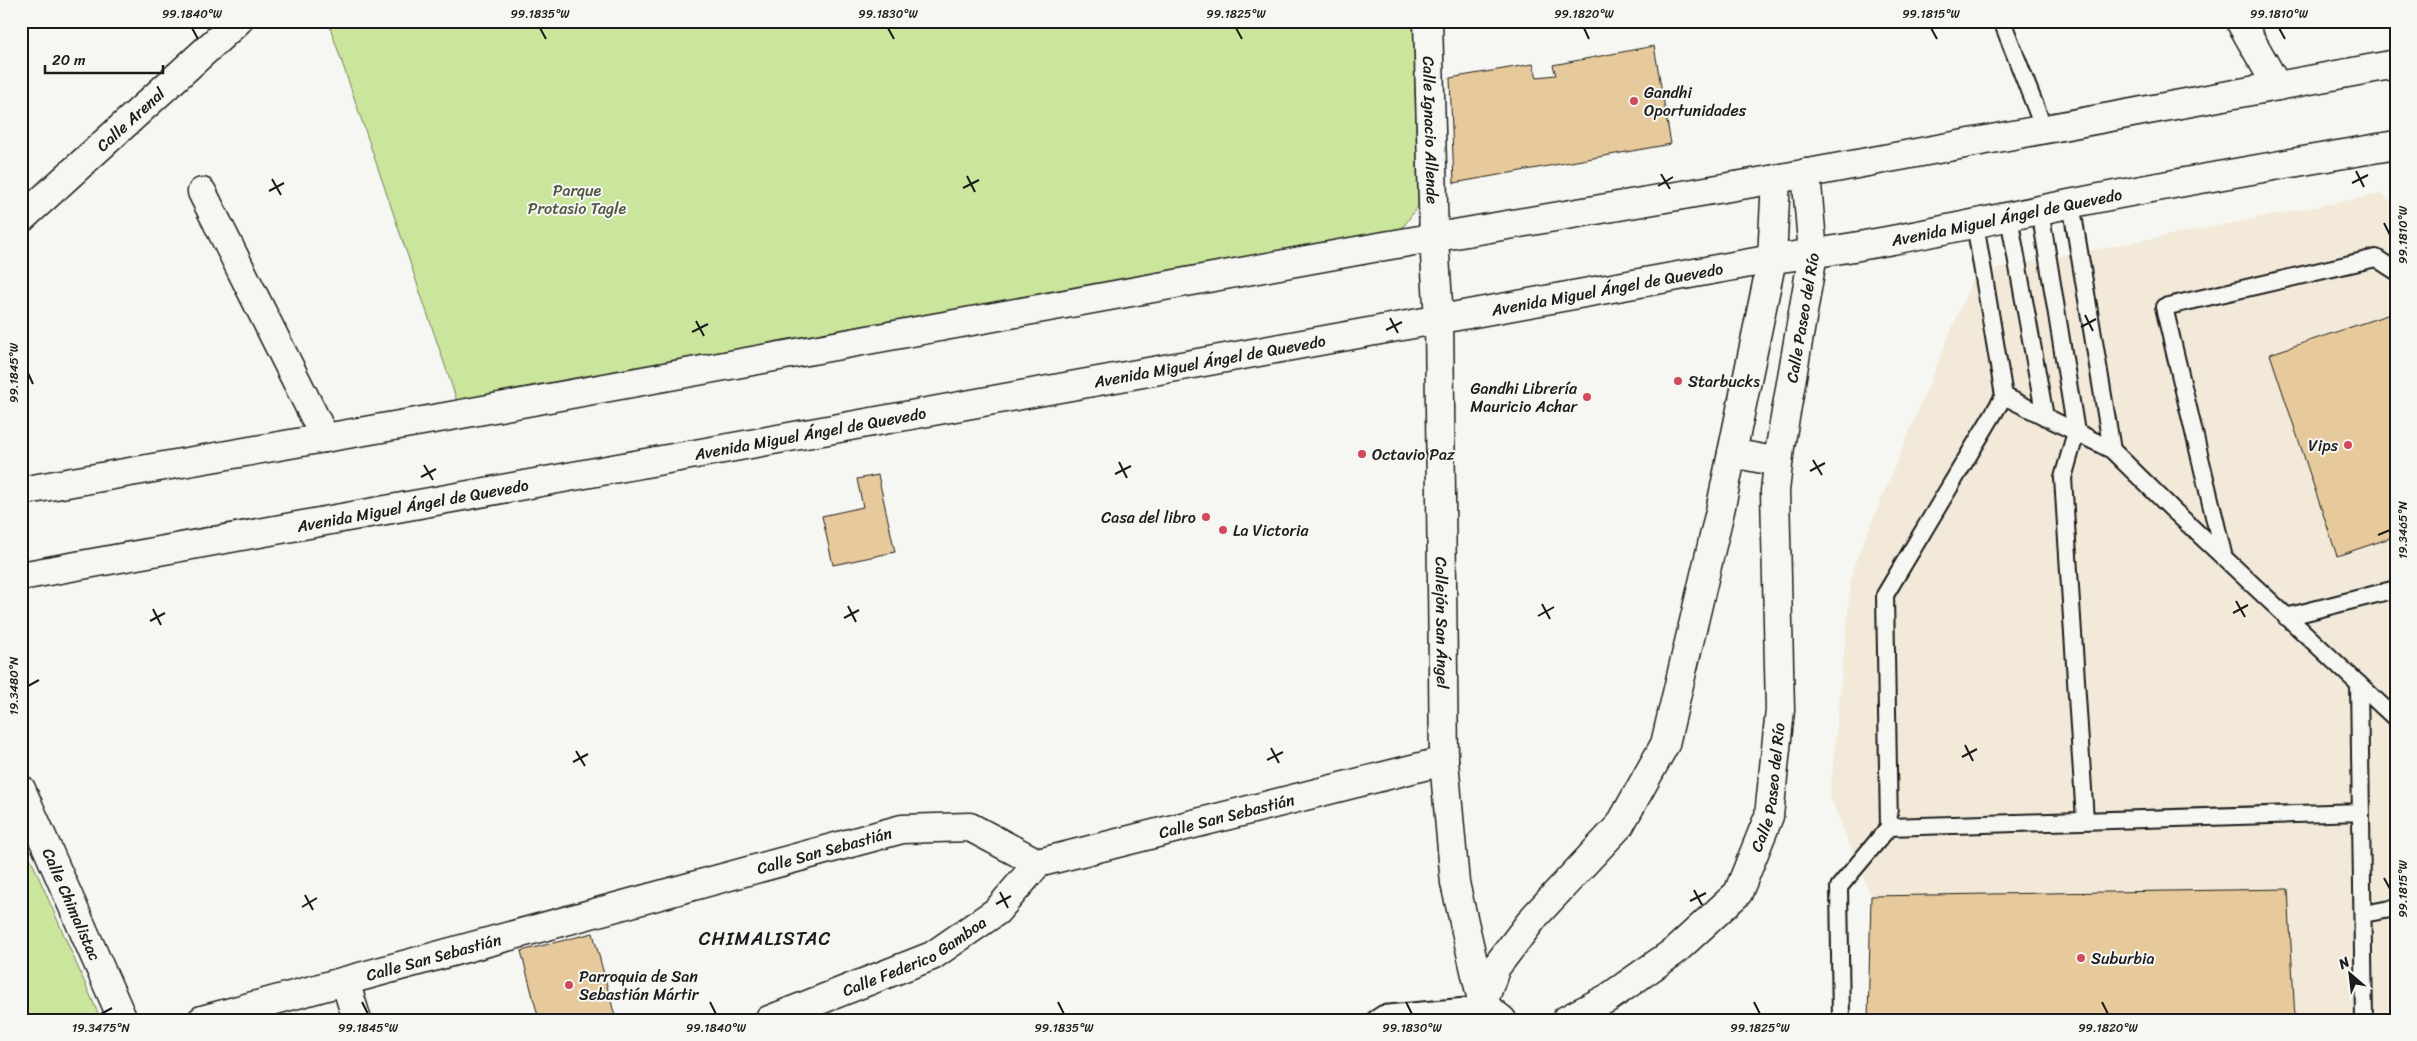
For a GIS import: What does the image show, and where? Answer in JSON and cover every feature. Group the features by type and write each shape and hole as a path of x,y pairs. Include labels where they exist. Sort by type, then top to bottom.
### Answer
{"street":[{"name":"Calle Arenal","path":"21,219 238,21"},
{"name":"Calle Ignacio Allende","path":"1428,21 1434,239"},
{"path":"2240,21 2277,86"},
{"path":"21,491 1776,179 2396,64"},
{"name":"Avenida Miguel Ángel de Quevedo","path":"21,576 1772,259 1813,254 1976,224 2071,203 2396,145"},
{"name":"Calle Paseo del Río","path":"1566,1020 1608,998 1675,951 1738,893 1769,816 1780,710 1775,491 1778,462 1813,254 1806,173"},
{"path":"1488,1015 1496,967 1535,916 1620,825 1665,744 1732,453 1772,259 1776,179"},
{"path":"202,192 325,438"},
{"name":"Callejón San Ángel","path":"1434,239 1439,320 1444,761 1456,883 1488,1015"},
{"path":"1732,453 1778,462"},
{"name":"Calle San Sebastián","path":"202,1020 902,829 970,827 1038,863 1444,761"},
{"name":"Calle Chimalistac","path":"21,789 123,1020"},
{"name":"Calle Federico Gamboa","path":"768,1020 932,956 997,911 1038,863"},
{"path":"345,981 356,1020"}],"lane":[{"path":"2002,21 2044,129"},
{"path":"2071,203 2112,450"},
{"path":"2040,210 2076,432 2063,478 2085,820"},
{"path":"2008,217 2045,417"},
{"path":"1841,1020 1839,887 1889,827 1886,595 2004,396 1976,224"},
{"path":"2224,558 2164,307 2376,258 2396,271"},
{"path":"2004,396 2112,450 2396,720"},
{"path":"2286,617 2396,589"},
{"path":"2359,684 2364,1020"},
{"path":"1889,827 2361,812"},
{"path":"2363,914 2396,908"},
{"path":"1374,1020 1383,1014 1488,1015"}],"shaded area":[{"path":"2381,194 2396,205 2396,1020 1868,1020 1871,896 1830,796 1852,570 1975,273"}],"green space":[{"name":"Parque Protasio Tagle","path":"328,21 1413,21 1418,206 1401,230 457,401"},
{"path":"21,840 26,848 101,1020 21,1020"}],"building":[{"path":"1654,46 1671,144 1454,183 1450,78 1533,64 1537,77 1556,75 1553,65"},
{"name":"Vips","path":"2396,312 2396,536 2337,556 2270,354"},
{"path":"878,475 895,552 833,565 822,516 863,507 857,479"},
{"name":"Suburbia","path":"2288,889 2295,1020 1868,1020 1871,896"},
{"name":"Parroquia de San Sebastián Mártir","path":"593,933 616,1020 539,1020 521,951"}],"place":[{"name":"Gandhi Oportunidades","path":"1634,101"},
{"name":"Starbucks","path":"1678,381"},
{"name":"Gandhi Librería Mauricio Achar","path":"1587,397"},
{"name":"Vips","path":"2348,445"},
{"name":"Octavio Paz","path":"1362,454"},
{"name":"Casa del libro","path":"1206,517"},
{"name":"La Victoria","path":"1223,530"},
{"name":"Suburbia","path":"2081,958"},
{"name":"Parroquia de San Sebastián Mártir","path":"569,985"}],"district":[{"name":"CHIMALISTAC","path":"765,938"}]}
